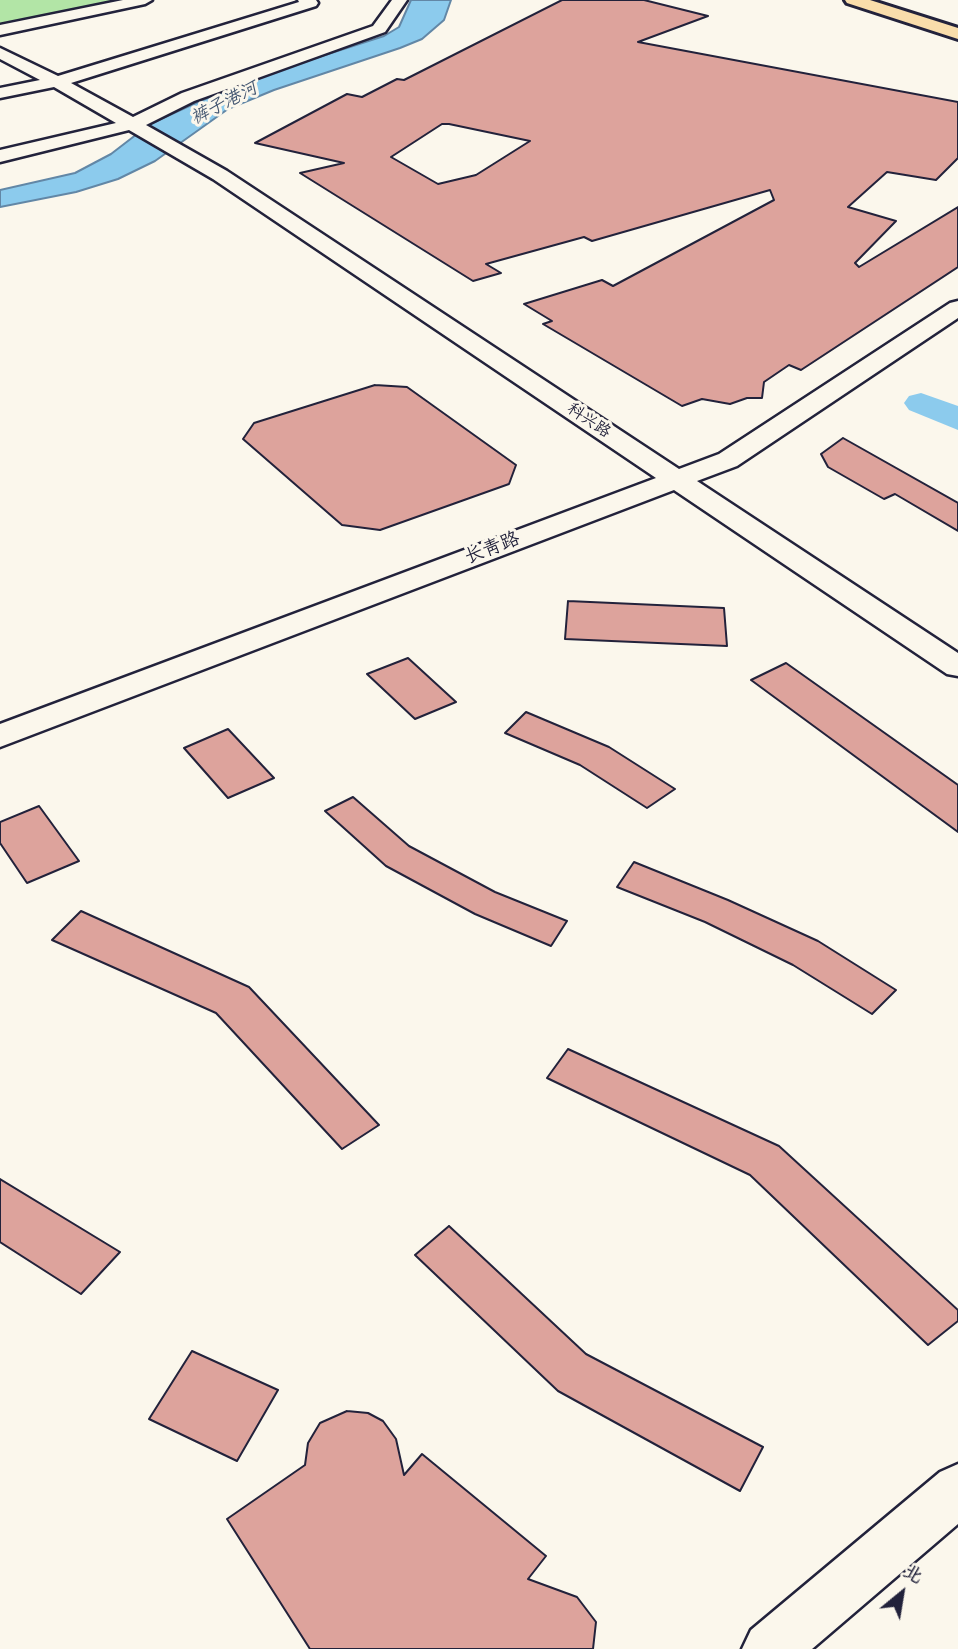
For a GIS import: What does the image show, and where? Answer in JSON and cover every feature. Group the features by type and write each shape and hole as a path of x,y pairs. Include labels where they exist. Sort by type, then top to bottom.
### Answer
{"main road":[{"path":"853,0 958,34"},
{"path":"890,0 958,22"}],"street":[{"path":"0,30 145,0"},
{"path":"0,93 55,82 311,3 305,0"},
{"path":"0,156 137,126 188,97 379,29 400,0"},
{"name":"科兴路","path":"0,53 137,126 220,175 958,667"},
{"name":"长青路","path":"0,736 728,460 958,308"},
{"path":"770,1649 958,1490"}],"green space":[{"path":"0,0 116,0 0,23"}],"water":[{"name":"裤子港河","path":"411,0 451,0 444,20 422,39 274,90 228,109 155,161 118,179 76,192 0,207 0,190 75,173 111,154 150,124 198,102 266,74 384,36 399,27"}],"building":[{"path":"562,0 644,0 708,16 638,42 958,102 958,158 936,180 887,172 848,207 896,221 855,263 859,267 958,207 958,267 801,370 789,365 764,382 762,398 747,398 730,404 702,399 682,406 543,324 552,321 524,304 602,280 613,286 774,200 770,190 592,241 584,237 486,264 501,273 473,281 300,173 344,163 255,143 347,94 362,97 397,79 404,80","holes":["442,124 530,141 476,175 438,184 391,157"]},
{"path":"375,385 407,387 516,465 509,484 380,530 342,525 243,439 254,423"},
{"path":"843,438 958,503 958,531 895,494 884,499 828,467 821,454"},
{"path":"568,601 724,608 727,646 565,639"},
{"path":"408,658 456,702 415,719 367,674"},
{"path":"786,663 958,785 958,832 751,680"},
{"path":"526,712 609,747 675,789 647,808 580,765 505,733"},
{"path":"228,729 274,778 228,798 184,748"},
{"path":"353,797 409,846 495,892 567,921 551,946 475,914 386,866 325,811"},
{"path":"39,806 79,861 27,883 0,843 0,822"},
{"path":"634,862 728,900 818,941 896,990 872,1014 793,965 705,922 617,887"},
{"path":"81,911 249,987 379,1125 342,1149 216,1013 52,940"},
{"path":"568,1049 779,1146 958,1310 958,1321 928,1345 750,1175 547,1078"},
{"path":"0,1179 120,1252 81,1294 0,1242"},
{"path":"449,1226 586,1354 763,1447 740,1491 558,1391 415,1255"},
{"path":"192,1351 278,1390 237,1461 149,1419"},
{"path":"347,1411 368,1413 383,1421 396,1439 404,1475 422,1454 546,1556 528,1579 577,1597 596,1622 593,1649 310,1649 227,1519 305,1465 308,1443 320,1423"}],"waterway":[{"path":"921,403 958,419"}]}
